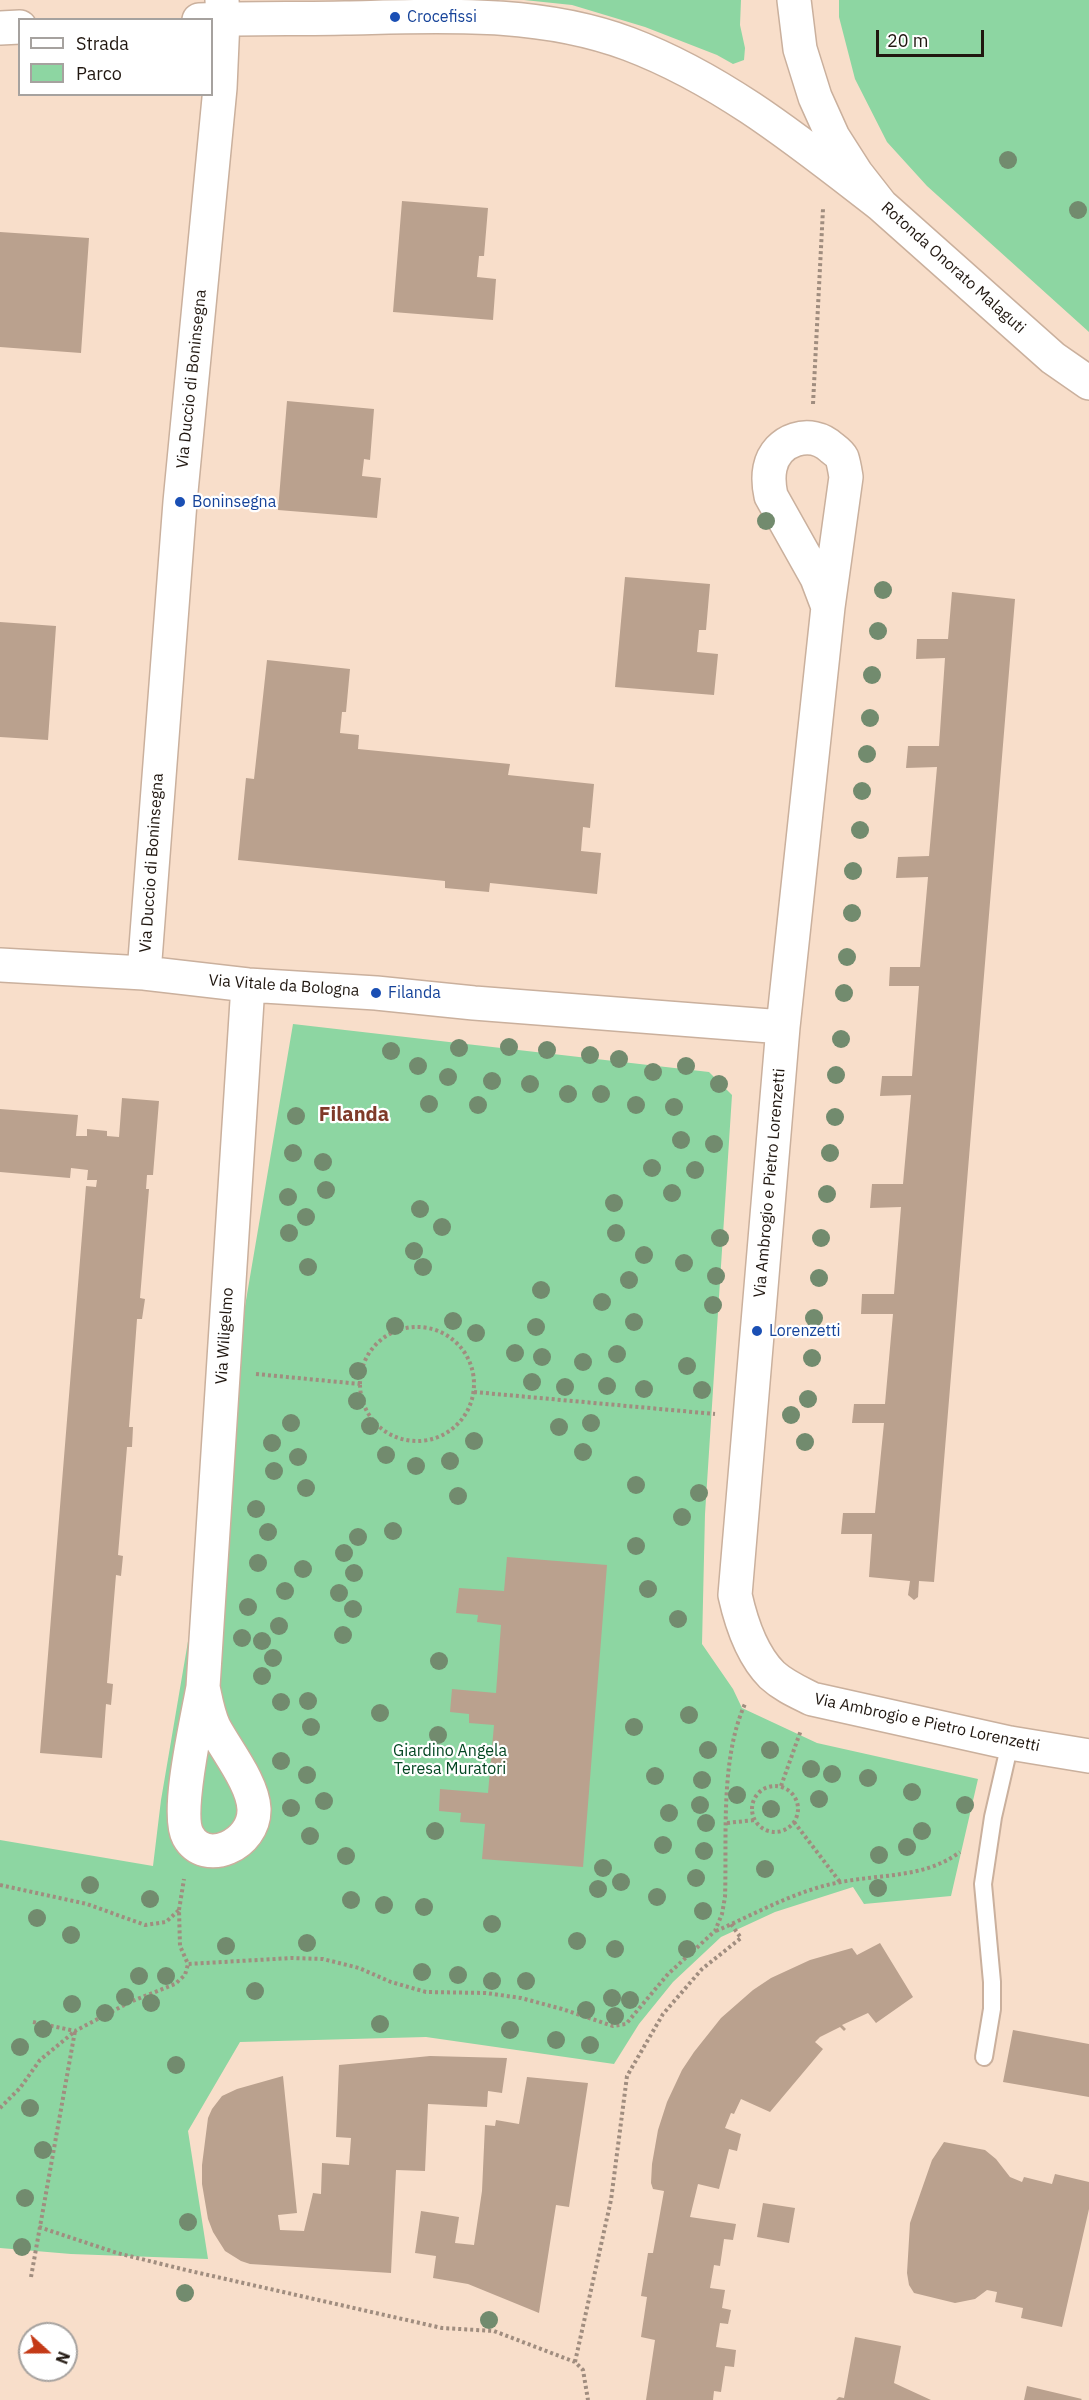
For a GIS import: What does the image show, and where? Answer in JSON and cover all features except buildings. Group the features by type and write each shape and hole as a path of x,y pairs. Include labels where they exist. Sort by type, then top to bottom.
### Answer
{"street":[{"name":"Rotonda Onorato Malaguti","path":"794,0 800,49 815,97 833,136 856,173 881,205 1053,358 1087,383"},
{"path":"215,13 490,16 576,28 628,44 659,57 748,106 881,205"},
{"name":"Via Duccio di Boninsegna","path":"144,973 180,502 220,88 215,13"},
{"path":"0,28 18,27"},
{"name":"Via Ambrogio e Pietro Lorenzetti","path":"828,607 818,578 771,496 768,482 770,466 778,450 795,438 811,437 825,441 841,456 846,477 828,607 783,1028 735,1595 740,1617 758,1655 772,1674 791,1689 812,1699 1010,1743 1088,1756"},
{"name":"Via Vitale da Bologna","path":"0,965 144,973 248,985 376,993 783,1028"},
{"name":"Via Wiligelmo","path":"203,1687 248,985"}],"lane":[{"path":"984,2057 992,2009 992,1982 983,1884 993,1817 1010,1743"}],"path":[{"path":"811,437 823,209"},
{"path":"421,1327 439,1332 455,1341 466,1356 473,1373 474,1392 468,1410 457,1426 441,1436 423,1441 404,1440 386,1432 372,1420 363,1403 360,1384 363,1366 372,1349 386,1337 402,1329 421,1327"},
{"path":"252,1373 360,1384"},
{"path":"474,1392 711,1413 750,1427"},
{"path":"715,1931 723,1914 725,1897 730,1752 736,1723 745,1704"},
{"path":"781,1786 802,1730"},
{"path":"781,1786 788,1789 797,1800 799,1808 794,1822 782,1831 775,1832 767,1830 755,1820 753,1805 759,1792 766,1788 781,1786"},
{"path":"727,1823 755,1820"},
{"path":"794,1822 840,1882"},
{"path":"188,1964 292,1958 323,1959 359,1968 391,1982 426,1992 486,1993 521,1998 562,2008 613,2026 626,2024 668,1974 715,1931 781,1900 840,1882 885,1877 937,1866 966,1847"},
{"path":"0,2109 20,2088 40,2060 75,2031 130,2002 175,1984 185,1975 188,1964 180,1946 178,1910 185,1872"},
{"path":"0,1885 87,1904 145,1925 166,1922 178,1910"},
{"path":"575,2362 611,2200 627,2076 663,2014 702,1969 741,1938 731,1924"},
{"path":"33,2022 75,2031"},
{"path":"31,2277 75,2031"},
{"path":"39,2228 117,2253 186,2271 442,2328 494,2331 575,2362 583,2370 588,2400"}],"green space":[{"path":"524,0 741,0 740,25 745,48 744,60 733,64 717,55 645,27 572,5"},
{"path":"839,0 1089,0 1089,332 927,186 887,142 855,79 839,17"},
{"name":"Giardino Angela Teresa Muratori","path":"293,1024 709,1072 732,1095 705,1514 702,1644 733,1689 742,1708 817,1743 978,1779 951,1896 864,1904 853,1887 775,1912 721,1937 673,1982 639,2024 614,2064 426,2037 240,2042 188,2131 208,2259 71,2254 0,2248 0,1840 153,1866 161,1800"}],"place":[{"name":"Crocefissi","path":"395,17"},
{"name":"Boninsegna","path":"180,502"},
{"name":"Filanda","path":"376,993"},
{"name":"Lorenzetti","path":"757,1331"}],"district":[{"name":"Filanda","path":"354,1115"}]}
